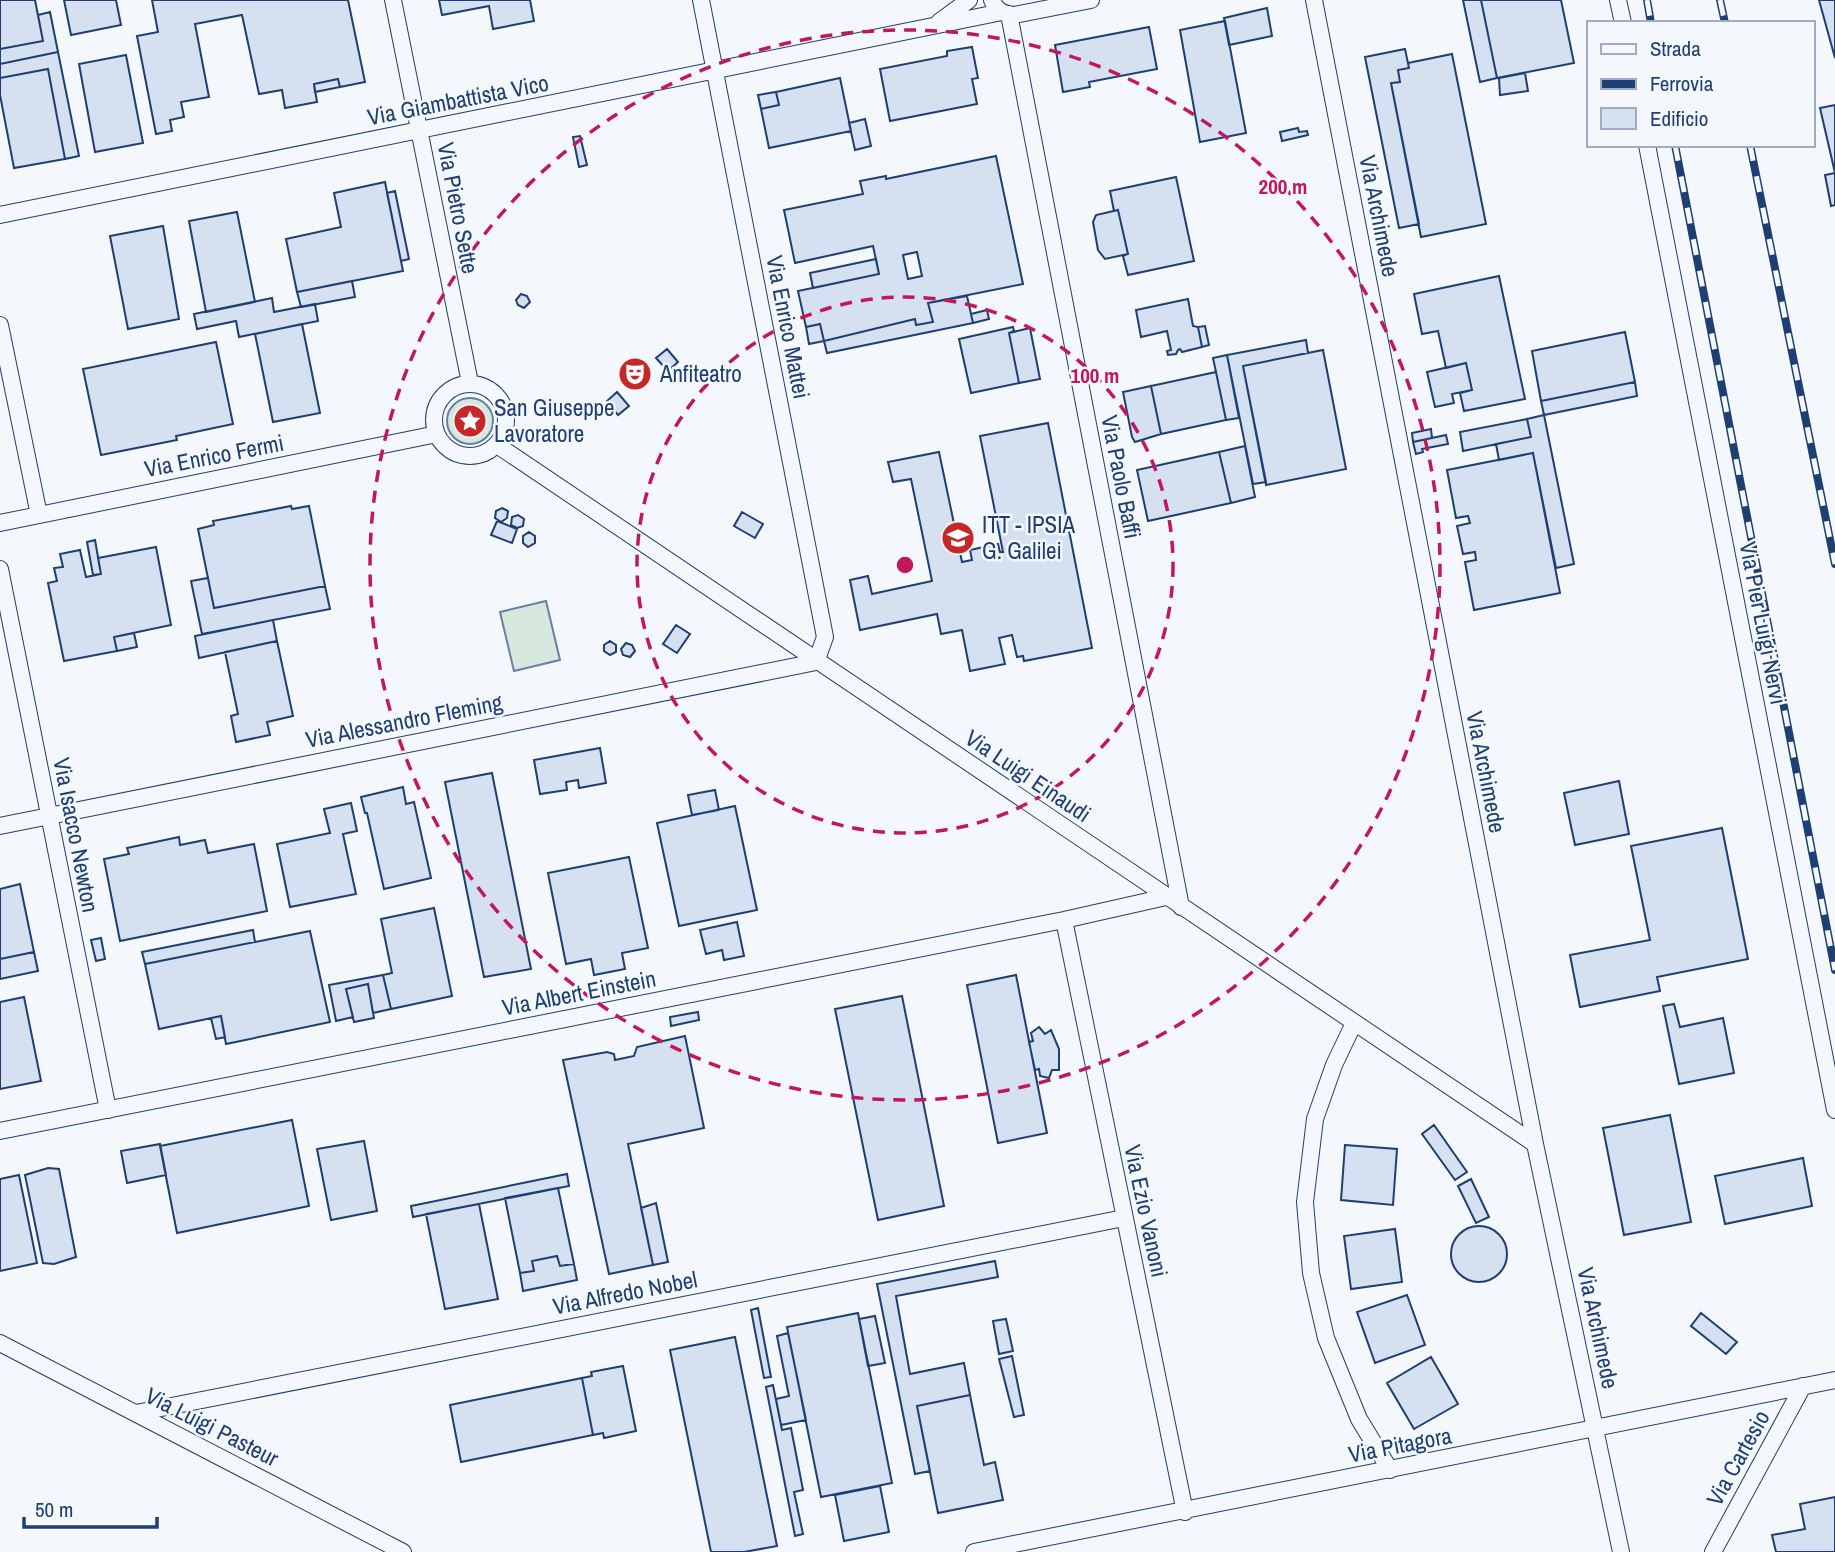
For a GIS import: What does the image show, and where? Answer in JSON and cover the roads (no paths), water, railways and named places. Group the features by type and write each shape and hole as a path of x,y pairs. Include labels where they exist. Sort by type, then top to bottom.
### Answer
{"street":[{"name":"Via Pietro Sette","path":"393,0 470,383"},
{"name":"Via Enrico Mattei","path":"701,0 825,637 817,662"},
{"path":"924,29 969,0"},
{"path":"1001,9 1014,15 1091,0"},
{"name":"Via Archimede","path":"1314,0 1535,1144 1621,1552"},
{"path":"1618,0 1623,21"},
{"name":"Via Giambattista Vico","path":"0,215 924,29 1001,9"},
{"name":"Via Paolo Baffi","path":"1001,9 1181,906"},
{"name":"Via Pier Luigi Nervi","path":"1647,147 1835,1110"},
{"path":"0,325 39,515"},
{"path":"470,383 493,391 506,411 506,423 497,445 476,456 464,456 443,445 434,423 435,411 447,391 470,383"},
{"name":"Via Enrico Fermi","path":"0,523 437,435"},
{"name":"Via Luigi Einaudi","path":"497,445 1535,1144"},
{"name":"Via Isacco Newton","path":"0,569 108,1110"},
{"name":"Via Alessandro Fleming","path":"0,825 817,662"},
{"name":"Via Albert Einstein","path":"0,1131 1064,920 1166,897"},
{"name":"Via Ezio Vanoni","path":"1064,920 1185,1511"},
{"path":"1354,1023 1334,1065 1315,1119 1305,1202 1310,1262 1326,1338 1359,1419 1390,1470"},
{"name":"Via Alfredo Nobel","path":"136,1413 1124,1218"},
{"name":"Via Luigi Pasteur","path":"0,1343 403,1552"},
{"name":"Via Pitagora","path":"974,1552 1835,1380"},
{"name":"Via Cartesio","path":"1713,1552 1803,1386"}],"railway":[{"path":"1647,0 1651,21"},
{"path":"1720,0 1725,21"},
{"path":"1675,147 1835,970"},
{"path":"1750,147 1835,564"}],"place":[{"name":"Anfiteatro","path":"635,374"},
{"name":"San Giuseppe Lavoratore","path":"470,421"},
{"name":"ITT - IPSIA G. Galilei","path":"958,538"}]}
